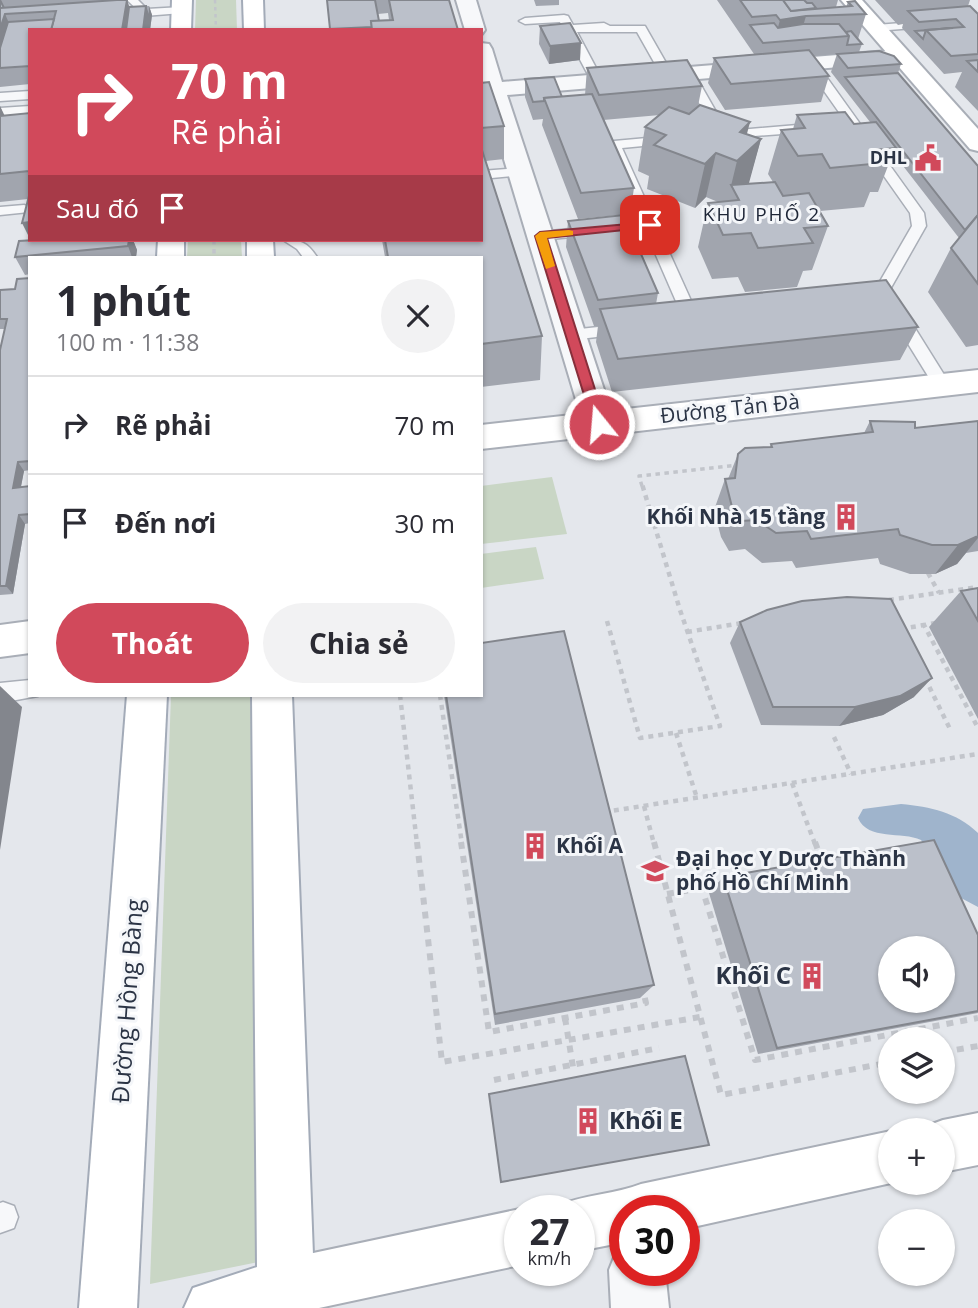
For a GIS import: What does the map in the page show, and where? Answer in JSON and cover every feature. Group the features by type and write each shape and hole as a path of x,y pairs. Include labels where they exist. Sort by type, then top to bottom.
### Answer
{"main road":[{"path":"253,0 254,28"},
{"path":"851,0 978,144"},
{"name":"Đường Tản Đà","path":"483,437 978,381"},
{"path":"0,640 28,637"},
{"name":"Đường Hồng Bàng","path":"108,1308 147,697"},
{"path":"272,697 286,1298"},
{"path":"700,1198 878,1160"},
{"path":"213,1308 286,1298 504,1241"}],"street":[{"path":"466,0 474,28"},
{"path":"488,90 901,56"},
{"path":"483,61 488,90 520,172 599,424"},
{"path":"638,1286 640,1308"}],"lane":[{"path":"132,0 144,13 182,13"},
{"path":"525,21 564,18 597,81"},
{"path":"876,29 978,20"},
{"path":"570,29 604,26 607,30 641,28 678,74 717,136 841,125"},
{"path":"811,64 841,125 910,201 919,219 917,233 876,291 942,385"},
{"path":"0,97 28,95"},
{"path":"0,112 28,110"},
{"path":"683,139 614,145 650,225 684,317 716,308"},
{"path":"483,175 520,172"},
{"path":"0,211 24,209"},
{"path":"540,236 650,225"},
{"path":"294,242 303,246 309,256"},
{"path":"571,335 639,327"},
{"path":"0,693 28,689"}],"path":[{"path":"215,0 216,28"},
{"path":"607,621 640,738 720,726 687,632 639,476 746,464"},
{"path":"928,573 939,593"},
{"path":"891,610 886,601 978,587"},
{"path":"895,620 906,640"},
{"path":"687,632 754,622"},
{"path":"900,629 938,623"},
{"path":"924,625 978,728"},
{"path":"923,674 951,731"},
{"path":"400,697 442,1062 700,1017"},
{"path":"440,697 489,1031 646,1003 640,976"},
{"path":"676,733 697,797"},
{"path":"834,737 850,774"},
{"path":"600,813 978,754"},
{"path":"792,783 825,869 812,871"},
{"path":"643,806 721,1095 878,1065"},
{"path":"667,894 730,884"},
{"path":"702,888 755,1060 978,1018"},
{"path":"565,1018 573,1067"},
{"path":"955,1050 978,1045"},
{"path":"494,1080 573,1067 659,1048"}],"green space":[{"path":"196,0 236,0 237,28 195,28"},
{"path":"188,242 241,242 242,256 187,256"},
{"path":"552,477 567,534 483,544 483,486"},
{"path":"536,547 544,579 483,588 483,554"},
{"path":"171,697 251,697 263,1261 150,1284"}],"water":[{"path":"901,804 952,815 978,833 978,907 961,898 921,840 877,833 869,830 858,818 863,809"}],"building":[{"path":"127,0 122,28 52,28 56,11 5,14 0,29 0,8"},
{"path":"327,0 375,0 379,21 371,21 372,27 330,28"},
{"path":"389,0 449,0 457,28 372,28 371,21 393,20"},
{"path":"740,0 783,0 791,11 852,6 848,2 855,1 866,14 806,16 780,20 776,15 752,17"},
{"path":"783,0 804,0 816,8 791,11"},
{"path":"146,6 143,28 126,28 129,7"},
{"path":"970,6 978,14 978,54 951,56 926,30 964,27 956,19 919,22 908,11"},
{"path":"54,19 52,28 28,28 28,66 0,68 0,48 8,22"},
{"path":"570,23 581,43 550,46 540,26"},
{"path":"774,23 778,28 803,24 839,24 849,36 763,43 750,25"},
{"path":"926,30 923,39 915,31"},
{"path":"851,31 862,44 847,45 849,36 846,32"},
{"path":"809,50 829,76 731,84 714,58"},
{"path":"879,51 894,56 901,64 848,68 837,54"},
{"path":"687,60 702,86 599,95 587,68"},
{"path":"978,60 978,72 967,61"},
{"path":"898,73 978,166 978,215 965,230 845,77"},
{"path":"554,77 562,97 533,102 525,79"},
{"path":"489,82 504,126 483,128 483,83"},
{"path":"592,94 634,188 581,193 544,98"},
{"path":"700,105 750,122 740,132 761,139 737,161 716,153 705,164 654,145 666,135 645,127 669,107 689,114"},
{"path":"845,112 854,124 876,122 896,148 872,150 882,163 830,168 822,154 798,156 781,130 805,128 797,115"},
{"path":"28,113 28,171 0,174 0,116"},
{"path":"483,153 542,336 483,344 483,256 388,256 385,242 483,242"},
{"path":"775,182 783,196 809,193 828,226 804,228 813,243 758,248 751,233 723,235 708,203 739,200 731,185"},
{"path":"28,200 28,222 22,223"},
{"path":"624,215 658,293 598,300 568,221"},
{"path":"978,215 978,284 951,248"},
{"path":"19,241 129,242 128,246 15,257"},
{"path":"28,278 28,461 18,462 13,488 28,486 28,514 19,515 6,586 0,586 0,350 7,319 0,319 0,290 15,289 17,279"},
{"path":"886,280 918,327 618,359 600,309"},
{"name":"Khối Nhà 15 tầng","path":"870,421 915,422 915,428 978,421 978,536 958,545 932,545 900,535 898,529 811,539 807,531 776,533 757,520 741,521 732,507 725,479 735,478 738,454 745,448 772,447 771,444 873,432"},
{"path":"978,588 978,621 961,591"},
{"path":"847,597 891,599 932,678 900,696 855,707 773,707 740,622 767,610 802,601"},
{"name":"Khối A","path":"564,631 654,985 495,1014 446,697 483,697 483,643"},
{"name":"Khối C","path":"934,840 978,935 978,1011 878,1027 878,1029 777,1048 723,877"},
{"name":"Khối E","path":"685,1056 709,1145 501,1182 489,1094"}],"slow traffic":[{"path":"550,266 540,236 569,233"}],"place":[{"name":"DHL","path":"928,158"},
{"name":"Khối Nhà 15 tầng","path":"846,517"},
{"name":"Khối A","path":"535,846"},
{"name":"Đại học Y Dược Thành phố Hồ Chí Minh","path":"655,871"},
{"name":"Khối C","path":"812,976"},
{"name":"Khối E","path":"588,1121"}],"district":[{"name":"KHU PHỐ 2","path":"762,214"}],"route":[{"path":"599,424 540,236 650,225"}]}
